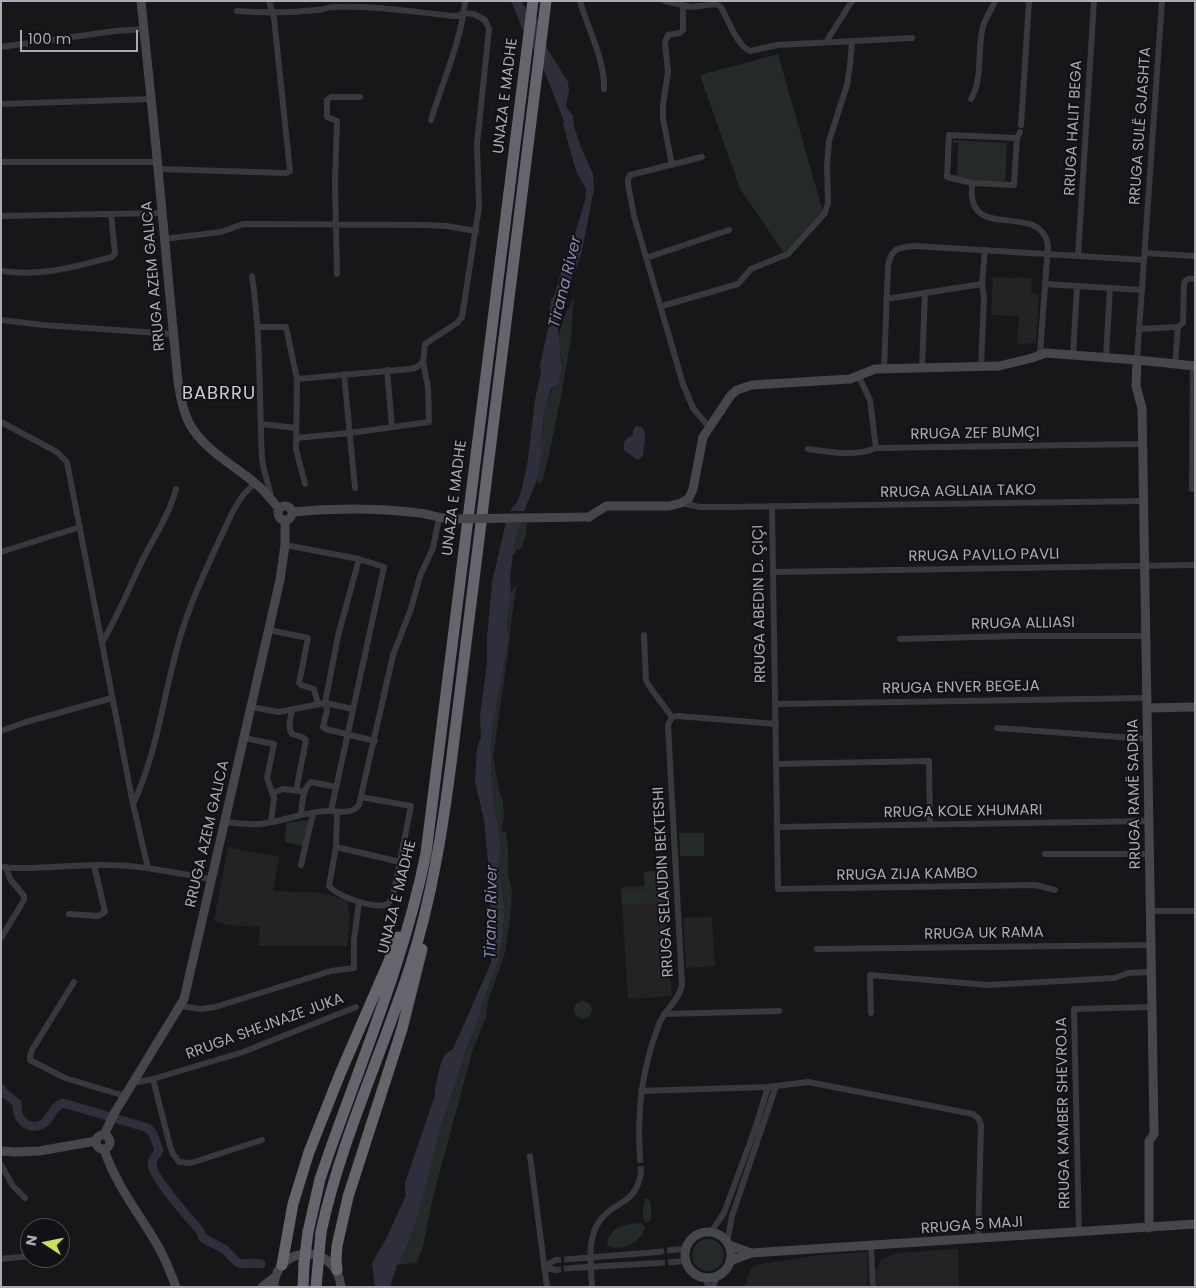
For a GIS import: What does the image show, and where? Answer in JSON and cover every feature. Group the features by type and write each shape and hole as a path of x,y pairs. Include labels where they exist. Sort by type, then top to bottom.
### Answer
{"highway":[{"name":"UNAZA E MADHE","path":"303,1287 308,1232 314,1205 328,1156 409,925 424,863 431,821 441,722 533,2"},
{"name":"UNAZA E MADHE","path":"456,720 546,3"},
{"path":"316,1287 321,1232 335,1176 410,968 422,926 438,858 456,720"},
{"path":"337,1270 337,1246 348,1197 406,1015 439,885 454,795 457,762 456,720"},
{"path":"282,1265 293,1204 309,1152 333,1088 389,961 403,922 419,854 433,755 441,722"}],"main road":[{"name":"RRUGA AZEM GALICA","path":"141,1 180,396 190,423 204,443 255,483 279,509"},
{"path":"681,503 688,498 693,489 702,444 709,427 731,395 744,387 843,380 871,370 981,367 1014,363 1040,354 1053,353 1194,366"},
{"name":"RRUGA RAMË SADRIA","path":"1137,360 1136,386 1141,400 1143,444 1154,1134 1149,1141 1149,1228"},
{"name":"RRUGA ABEDIN D. ÇIÇI","path":"439,518 589,517 606,506 669,506 681,503"},
{"path":"282,506 287,506 292,512 289,518 285,520 278,515 279,509 282,506"},
{"path":"292,512 357,510 420,513 439,518"},
{"name":"RRUGA AZEM GALICA","path":"104,1136 115,1112 181,1006 185,993 280,580 285,520"},
{"path":"1147,708 1195,707"},
{"path":"1,1151 39,1151 96,1141 98,1137 104,1136 110,1142 104,1150"},
{"path":"96,1141 98,1148 104,1150"},
{"path":"104,1150 110,1167 165,1259 176,1287"},
{"name":"RRUGA 5 MAJI","path":"730,1261 751,1254 1195,1224"},
{"path":"711,1232 698,1234 692,1238 685,1249 685,1261 693,1273 707,1282 726,1269 730,1261 728,1244"},
{"name":"RRUGA 5 MAJI","path":"711,1232 723,1237 728,1244 751,1254"},
{"path":"274,1287 276,1276 282,1265 293,1257 312,1254 325,1258 337,1270 341,1287"},
{"path":"262,1287 276,1276"}],"street":[{"path":"1,162 158,165 254,173 286,173 290,171 285,115 272,11 269,1"},
{"path":"431,120 449,67 464,12 465,1"},
{"path":"580,1 599,58 604,89"},
{"path":"665,1 696,7 716,4 721,7 738,40 747,50 789,44 912,38"},
{"path":"826,42 852,1"},
{"path":"971,99 974,95 979,68 984,25 995,1"},
{"path":"1017,138 949,135 947,177 972,183 1014,185 1017,138 1021,129 1029,1"},
{"name":"RRUGA HALIT BEGA","path":"1078,256 1094,1"},
{"name":"RRUGA SULË GJASHTA","path":"1137,360 1162,1"},
{"path":"237,11 321,10 335,6 453,16 458,16 464,12 474,14 485,20 489,29 477,144 479,196 476,231 462,316 457,323 425,344 423,362 428,387 429,422 296,438"},
{"path":"672,165 663,119 663,104 668,72 665,42 668,35 683,30 683,6"},
{"path":"1,47 50,42 115,31 144,29"},
{"path":"662,306 738,284 751,269 788,254 825,213 828,203 827,165 829,141 847,85 852,42"},
{"path":"337,274 337,121 327,117 327,100 331,97 360,97"},
{"path":"1,104 151,99"},
{"path":"702,157 630,175 628,179 634,216 689,401 698,416 709,427"},
{"path":"972,183 973,205 978,210 991,218 1024,223 1039,228 1047,239 1040,354"},
{"path":"1,216 162,213"},
{"path":"1,271 22,274 50,272 112,257 115,253 111,214"},
{"path":"164,239 221,232 243,224 446,226 476,231"},
{"path":"646,258 729,230"},
{"path":"884,369 888,266 891,254 895,250 908,246 1144,260"},
{"path":"981,367 984,297 982,284 985,250"},
{"path":"1145,253 1195,256"},
{"path":"252,276 257,327 263,466 271,499"},
{"path":"1139,329 1178,327 1183,323 1184,283 1190,278 1195,279"},
{"path":"886,299 982,284"},
{"path":"1045,284 1142,290"},
{"path":"1073,356 1077,286"},
{"path":"1106,357 1110,288"},
{"path":"922,369 925,293"},
{"path":"1,320 173,334"},
{"path":"257,327 286,327 297,379 296,438 298,462 305,484"},
{"path":"1175,364 1178,327"},
{"path":"297,379 410,368 417,367 423,362"},
{"path":"1192,489 1194,366"},
{"path":"387,370 392,427"},
{"path":"344,374 355,488"},
{"path":"858,375 870,400 876,448"},
{"path":"1,422 64,457 69,469 103,641 112,698 148,868"},
{"path":"262,424 296,428"},
{"name":"RRUGA ZEF BUMÇI","path":"808,449 854,453 868,452 876,448 1143,444"},
{"path":"133,804 144,782 178,644 187,617 233,511 243,494 255,483"},
{"path":"103,641 170,508 176,489"},
{"name":"RRUGA AGLLAIA TAKO","path":"772,506 1144,501"},
{"name":"RRUGA ABEDIN D. ÇIÇI","path":"681,503 700,507 772,506 778,889"},
{"path":"225,822 258,824 312,813 346,812 357,808 393,655 411,609 420,576 433,548 439,518"},
{"path":"1,552 80,527"},
{"path":"284,545 359,559 383,566 384,569 336,787 334,812 336,847 329,886 333,890 358,902 378,906 388,904 392,896 400,862 411,806 361,797"},
{"path":"322,704 359,559"},
{"name":"RRUGA PAVLLO PAVLI","path":"773,572 1195,565"},
{"path":"269,630 308,638 299,683 314,688 327,710 323,726 326,729 374,741"},
{"path":"644,635 646,680 648,686 672,717 776,724"},
{"name":"RRUGA ALLIASI","path":"900,639 1017,636 1146,636"},
{"path":"1,731 35,719 112,698"},
{"name":"RRUGA ENVER BEGEJA","path":"776,704 1147,698"},
{"path":"251,707 279,712 322,704 353,708"},
{"path":"292,710 289,725 290,732 306,740 296,790"},
{"name":"RRUGA SELAUDIN BEKTESHI","path":"640,1157 641,1091 659,1025 664,1014 675,1002 682,985 668,725 672,717"},
{"path":"997,728 1148,739"},
{"path":"244,738 274,744 267,778 274,798 271,822"},
{"path":"776,764 929,762 930,824"},
{"path":"301,815 308,783 336,787"},
{"path":"272,792 280,789 305,792"},
{"path":"301,865 312,813"},
{"name":"RRUGA KOLE XHUMARI","path":"777,827 1149,821"},
{"path":"336,847 400,862"},
{"path":"1045,854 1149,854"},
{"path":"69,914 98,916 105,912 94,865"},
{"path":"1,938 24,900 24,896 10,879 4,867 32,868 94,865 148,868 211,879"},
{"name":"RRUGA ZIJA KAMBO","path":"778,889 1035,885 1055,890"},
{"path":"181,1006 201,1009 215,1007 324,973 354,968 354,940 358,902"},
{"path":"1150,911 1195,911"},
{"name":"RRUGA UK RAMA","path":"817,949 1151,945"},
{"path":"871,1013 870,975 988,985 1115,978 1128,973 1151,972"},
{"path":"74,982 32,1050 30,1060 65,1078 125,1096"},
{"name":"RRUGA SHEJNAZE JUKA","path":"133,1083 154,1079 243,1052 298,1032 356,1007"},
{"name":"RRUGA KAMBER SHEVROJA","path":"1079,1233 1074,1009 1152,1007"},
{"path":"664,1014 778,1011"},
{"path":"154,1079 170,1146 179,1162 191,1163 262,1140"},
{"path":"641,1091 768,1087 808,1082 973,1114 978,1118 981,1125 978,1239"},
{"path":"728,1244 732,1216 776,1086"},
{"path":"711,1232 724,1213 768,1087"},
{"path":"530,1156 547,1287"},
{"path":"1,1165 8,1180 26,1198"},
{"path":"592,1287 590,1257 592,1237 605,1214 634,1194 639,1185 641,1173"},
{"path":"871,1247 873,1287"},
{"path":"672,1250 685,1249"},
{"path":"571,1259 658,1252"},
{"path":"1,1259 20,1257"},
{"path":"544,1267 554,1260"},
{"path":"673,1262 685,1261"},
{"path":"571,1268 659,1263"},
{"path":"544,1267 555,1270"},
{"path":"713,1287 717,1276"}],"shaded area":[{"path":"778,54 823,212 789,250 784,253 740,189 700,75"},
{"path":"953,140 1007,143 1005,182 951,179 951,175 957,175 958,143 953,143"},
{"path":"993,277 1032,278 1031,293 1039,294 1036,343 1017,344 1019,316 991,315"},
{"path":"574,296 571,339 561,397 543,480 539,485 537,480 545,407 561,371 559,334 564,317"},
{"path":"521,523 527,523 526,534 521,549 513,549"},
{"path":"517,584 493,757 503,801 504,818 501,831 506,832 508,874 512,892 505,953 488,1001 486,1018 473,1049 433,1197 423,1246 417,1263 397,1265 408,1246 421,1206 440,1129 468,1045 481,1014 482,1005 492,979 502,942 505,911 498,863 501,849 500,837 491,771 492,730 509,637 507,626 511,592"},
{"path":"306,820 308,823 303,846 285,842 286,823"},
{"path":"679,833 704,833 704,856 680,856"},
{"path":"228,847 279,857 273,891 323,893 347,901 350,916 347,946 258,946 260,927 229,925 214,921"},
{"path":"669,870 671,902 665,903 672,996 628,999 621,887 645,885 644,872"},
{"path":"669,870 671,902 622,905 621,892 645,890 644,872"},
{"path":"712,917 715,966 686,968 683,918"},
{"path":"579,1001 587,1001 592,1006 590,1017 579,1019 574,1014 574,1006"},
{"path":"645,1199 649,1199 651,1205 650,1222 645,1222 643,1216"},
{"path":"641,1223 645,1226 643,1232 633,1243 620,1248 607,1245 611,1234 619,1227"},
{"path":"708,1239 714,1240 719,1244 723,1249 723,1261 719,1266 714,1270 708,1271 702,1270 697,1266 693,1261 692,1255 693,1249 697,1244 702,1240"},
{"path":"958,1249 959,1287 877,1287 876,1271 881,1260 895,1253"},
{"path":"867,1252 868,1287 744,1287 751,1269 756,1265 820,1255"}],"water":[{"name":"Tirana River","path":"511,1 521,1 538,19 543,17 540,23 548,50 568,82 569,91 566,106 573,116 574,126 581,147 593,174 594,189 582,251 565,293 558,327 562,370 557,385 551,389 547,401 542,438 544,442 537,480 524,511 510,511 517,502 521,492 527,466 535,400 541,372 540,365 549,324 551,300 555,294 565,259 573,241 585,200 586,189 576,171 563,124 564,121 545,73 523,30"},
{"path":"636,426 642,427 645,437 643,456 638,460 624,450 624,442 633,435 633,430"},
{"name":"Tirana River","path":"506,522 521,523 513,549 516,549 515,554 513,554 510,578 511,592 507,626 509,637 492,730 491,771 500,837 501,849 498,863 505,911 502,940 498,962 482,1005 481,1014 468,1045 440,1129 421,1206 408,1245 397,1265 390,1287 375,1287 372,1264 386,1239 406,1195 405,1183 435,1095 442,1062 446,1053 453,1049 491,963 488,926 491,894 484,820 475,782 477,748 481,737 480,715 487,664 487,638 492,582"}],"waterway":[{"path":"1,1088 3,1092 17,1103 19,1117 22,1121 31,1126 38,1126 44,1123 54,1110 63,1103 148,1128 153,1134 159,1150 152,1162 153,1170 164,1188 200,1231 203,1238 224,1249 237,1262 261,1264"}],"tunnel":[{"path":"640,1157 641,1173"},
{"path":"658,1252 672,1250"},
{"path":"555,1260 571,1259"},
{"path":"659,1263 673,1262"},
{"path":"555,1270 571,1268"}],"district":[{"name":"BABRRU","path":"219,394"}]}
